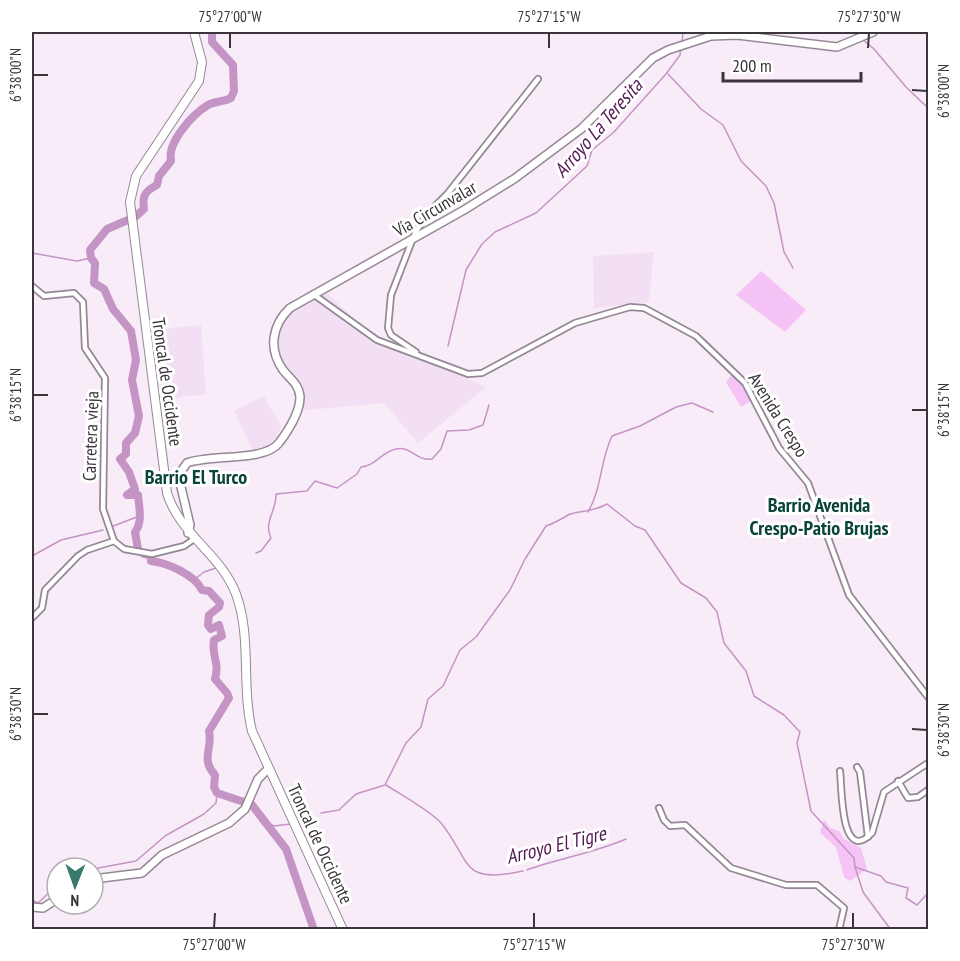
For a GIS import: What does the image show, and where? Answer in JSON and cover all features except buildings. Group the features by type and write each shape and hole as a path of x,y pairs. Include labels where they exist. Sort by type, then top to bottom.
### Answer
{"main road":[{"name":"Troncal de Occidente","path":"194,32 202,62 199,81 136,176 130,208 167,493 175,514 194,539 219,564 236,593 243,624 248,713 252,731 343,930"},
{"name":"Vía Circunvalar","path":"188,532 190,525 180,477 187,464 210,457 260,453 273,449 286,433 295,414 300,396 296,385 281,367 274,347 274,336 284,314 313,294 464,210 544,158 602,110 653,58 675,47 711,36 737,34 837,46 873,32"},
{"path":"105,878 142,873 162,855 229,823 245,809 258,779 268,769"}],"street":[{"path":"418,354 391,335 388,328 391,295 413,240 428,213 448,193 538,79"},
{"name":"Carretera vieja","path":"32,286 44,296 74,293 83,302 85,348 105,378 103,509 114,541"},
{"name":"Avenida Crespo","path":"313,294 367,335 459,372 482,373 575,323 638,307 696,336 745,383 779,448 808,483 849,595 928,697"},
{"path":"32,618 42,608 45,590 50,583 78,556 99,545 114,541 124,549 152,554 174,549 194,539"},
{"path":"840,771 848,834 854,839 868,837 875,826 884,792 928,764"},
{"path":"857,767 860,772 868,837"},
{"path":"898,781 908,798 918,797 928,790"},
{"path":"659,808 664,820 670,826 685,825 731,868 786,885 821,887 844,908 839,930"}],"shaded area":[{"path":"654,252 649,302 594,308 593,256"},
{"path":"761,271 806,310 785,332 736,295"},
{"path":"321,287 368,332 486,387 418,443 384,403 296,411 302,398 280,367 273,348 277,327 285,314"},
{"path":"201,325 206,394 162,400 155,330"},
{"path":"733,373 753,400 741,407 726,382"},
{"path":"264,396 281,426 272,448 252,450 234,410"},
{"path":"824,819 830,828 839,831 844,839 861,848 867,869 850,881 844,877 836,847 820,833"}],"waterway":[{"path":"135,217 144,209 145,194 157,185 159,176 171,161 173,146 182,129 202,109 231,98 234,91 233,65 212,42 212,32"},
{"name":"Arroyo La Teresita","path":"682,43 683,32"},
{"path":"852,32 858,36"},
{"path":"862,39 928,108"},
{"name":"Arroyo La Teresita","path":"448,346 466,270 482,244 495,232 536,213 587,166 592,150 613,133 666,74 680,55 681,47"},
{"path":"668,74 701,109 723,125 741,161 766,186 774,203 784,252 793,268"},
{"path":"128,220 107,229 90,250 91,258 95,263 94,283 104,289 113,309 131,331 136,360 132,380 139,416 135,433 126,443 126,454 120,459 129,472 135,489 127,495 138,495 140,519 135,532 138,549"},
{"path":"32,253 77,261 91,258"},
{"path":"588,512 596,494 612,436 640,426 676,407 692,403 713,412"},
{"path":"256,553 261,551 271,538 269,521 276,494 307,491 315,481 337,488 357,474 361,467 371,464 396,449 405,449 422,458 432,459 441,449 447,431 469,430 483,425 489,405"},
{"path":"321,813 339,810 356,794 385,785 406,743 421,727 428,699 443,686 460,650 476,637 510,590 525,559 546,526 572,513 596,509 607,504 635,526 645,530 681,583 706,598 717,612 724,643 746,671 754,696 784,715 800,732 797,743 811,811 854,858 855,867 881,876 886,882 908,888 906,898 917,905 928,893"},
{"path":"111,527 139,516"},
{"path":"32,556 61,540 103,530"},
{"path":"144,554 151,556 151,561 173,567 187,575 202,590 209,591 220,603 219,607 209,615 208,625 211,629 219,625 222,636 214,640 213,646 217,668 215,679 229,698 209,731 208,764 215,775 214,787 217,793 244,802"},
{"path":"195,579 204,572 216,568"},
{"name":"Arroyo El Tigre","path":"386,785 437,819 464,859 477,872 502,875 523,871"},
{"path":"105,867 136,861 165,836 204,814 216,803 217,793"},
{"path":"252,805 286,849 314,930"},
{"path":"261,820 274,826 291,824"},
{"name":"Arroyo El Tigre","path":"527,870 626,839"},
{"path":"855,867 863,892 891,930"},
{"path":"32,900 38,903 45,896"}],"district":[{"name":"Barrio El Turco","path":"196,477"},
{"name":"Barrio Avenida Crespo-Patio Brujas","path":"819,516"}]}
